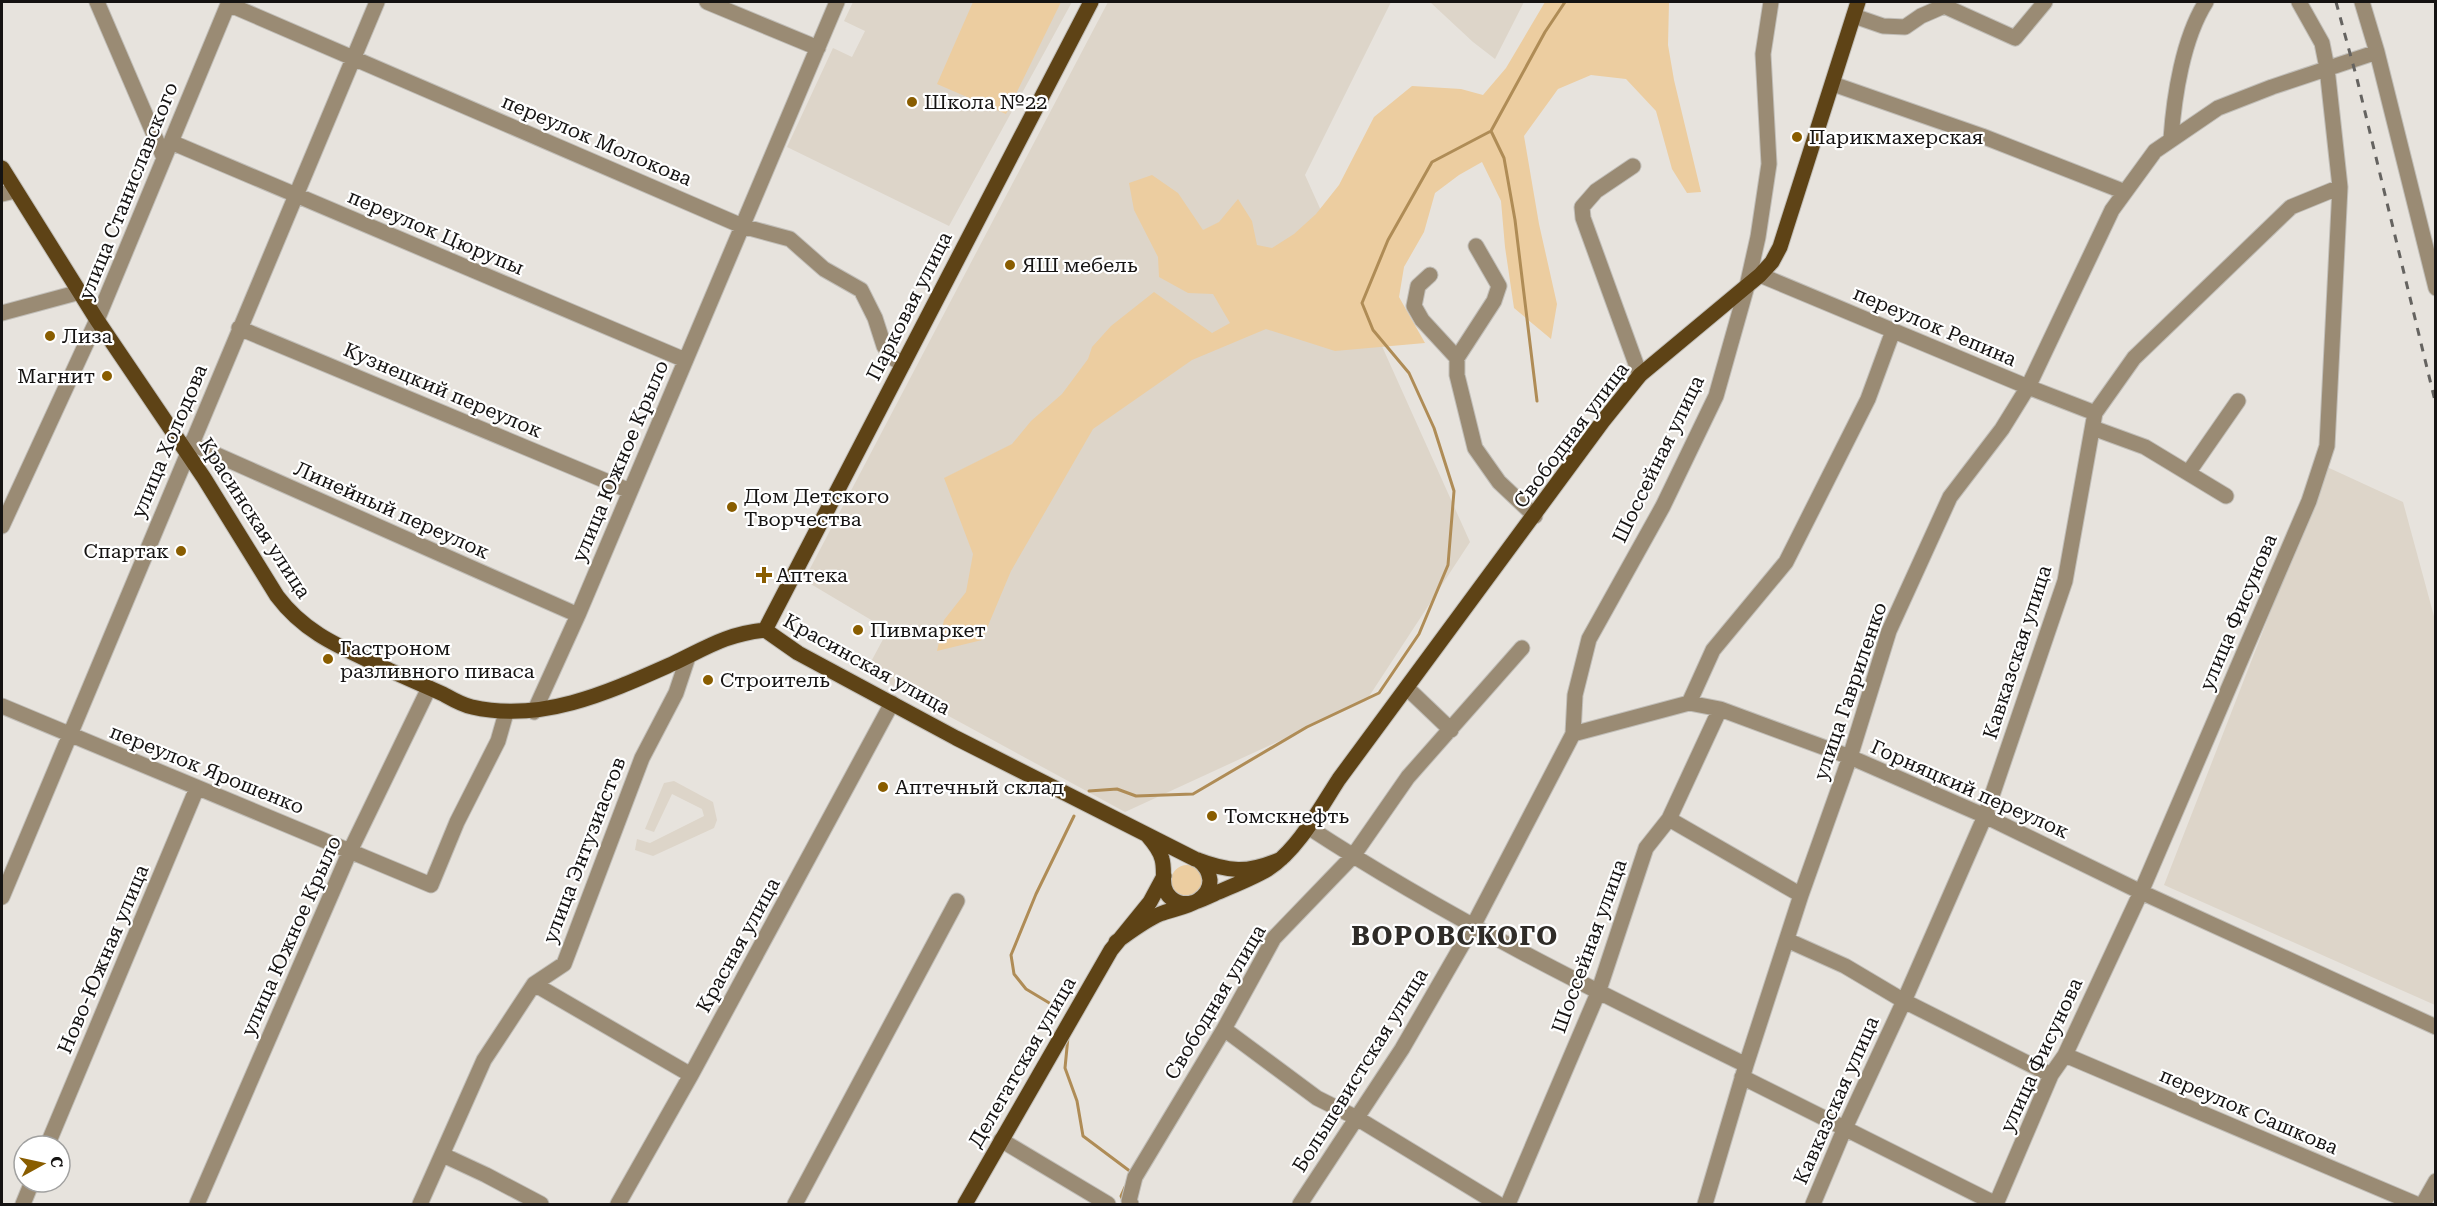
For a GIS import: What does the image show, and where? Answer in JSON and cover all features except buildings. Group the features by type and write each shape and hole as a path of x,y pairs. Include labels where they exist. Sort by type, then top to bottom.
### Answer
{"main road":[{"name":"Парковая улица","path":"765,630 1091,2"},
{"path":"1747,286 1772,262 1780,247 1856,9"},
{"name":"Красинская улица","path":"2,168 8,192 188,447 290,613 317,636 470,707 506,713 534,712 575,703 688,657 719,640 744,632 765,630 798,653 956,738 1195,859 1217,867 1240,870 1266,865 1281,859"},
{"name":"Свободная улица","path":"1281,859 1308,827 1339,779 1603,421 1640,375 1747,286"},
{"path":"1144,832 1159,851 1164,867 1163,877 1165,890 1172,899 1183,904 1193,903 1205,894 1210,883 1208,871 1195,859 1177,859 1168,867 1163,877"},
{"name":"Делегатская улица","path":"1116,942 1158,915 1193,903 1255,875 1281,859"},
{"name":"Делегатская улица","path":"964,1204 1116,942 1150,902 1163,877"}],"street":[{"path":"97,2 164,158"},
{"name":"улица Холодова","path":"2,897 188,447 377,2"},
{"path":"706,2 818,48"},
{"name":"улица Южное Крыло","path":"534,712 578,615 837,2"},
{"path":"1747,286 1770,164 1763,54 1772,2"},
{"path":"1856,9 1882,26 1905,27 1945,4 2015,38 2045,2"},
{"path":"2171,139 2173,110 2183,63 2197,16 2206,2"},
{"name":"улица Фисунова","path":"1996,1204 2051,1075 2065,1055 2140,892 2309,501 2327,446 2340,187 2327,68 2322,43 2299,2"},
{"path":"2362,2 2377,52 2436,288"},
{"name":"улица Станиславского","path":"2,526 97,320 229,3"},
{"name":"переулок Молокова","path":"229,3 742,226 790,239 824,269 861,290 875,318 884,346 891,357 903,364"},
{"name":"улица Гавриленко","path":"1705,1204 1744,1071 1850,757 1889,631 1950,497 2002,429 2028,387 2112,210 2155,152 2218,108 2272,87 2377,52"},
{"path":"1833,84 1982,136 2126,192"},
{"name":"переулок Цюрупы","path":"171,142 686,360"},
{"path":"1633,166 1596,191 1582,207 1583,218 1640,375"},
{"name":"Кавказская улица","path":"1813,1204 1985,816 2065,581 2094,420 2134,358 2291,207 2340,187"},
{"path":"1476,246 1499,286 1494,301 1458,358 1457,375 1474,448 1499,482 1535,516"},
{"name":"переулок Репина","path":"1761,274 2028,387 2145,447 2226,496"},
{"path":"1430,275 1418,286 1414,306 1422,320 1458,358"},
{"name":"Шоссейная улица","path":"1573,734 1575,695 1588,639 1663,506 1716,396 1747,286"},
{"path":"2,313 80,292"},
{"name":"Кузнецкий переулок","path":"239,328 630,491"},
{"path":"1689,703 1713,650 1786,562 1868,399 1893,331"},
{"path":"2188,472 2238,401"},
{"name":"Линейный переулок","path":"188,447 578,615"},
{"name":"Свободная улица","path":"1130,1203 1135,1178 1224,1029 1274,938 1353,856 1408,777 1522,648"},
{"name":"улица Энтузиастов","path":"420,1204 484,1060 534,984 564,964 642,758 676,693 688,657"},
{"name":"улица Южное Крыло","path":"197,1204 350,851 429,688"},
{"path":"1407,688 1451,730"},
{"name":"Красная улица","path":"618,1204 691,1075 892,703"},
{"name":"Горняцкий переулок","path":"1573,734 1689,703 1720,709 1850,757 1985,816 2140,892"},
{"name":"переулок Ярошенко","path":"2,706 431,885 458,822 498,741 506,713"},
{"name":"Шоссейная улица","path":"1508,1204 1598,993 1646,848 1669,819 1720,709"},
{"name":"Большевистская улица","path":"1300,1204 1355,1117 1402,1049 1473,926 1573,734"},
{"name":"Ново-Южная улица","path":"52,1134 197,788"},
{"path":"1669,819 1802,895"},
{"path":"1308,827 1473,926 1744,1071 1844,1130 1996,1204"},
{"path":"2140,892 2436,1026"},
{"path":"795,1204 957,901"},
{"path":"1787,940 1845,966 1904,1001 2051,1075"},
{"path":"534,984 691,1075"},
{"path":"1224,1029 1317,1098 1355,1117 1498,1204"},
{"name":"переулок Сашкова","path":"2065,1055 2416,1204"},
{"path":"1001,1140 1108,1204"},
{"path":"443,1155 541,1204"},
{"path":"2423,1204 2436,1181"}],"shaded area":[{"name":"Школа №22","path":"853,2 1072,2 949,226 787,147 833,48 852,57 865,31 844,21"},
{"path":"973,2 1061,2 1006,114 937,84"},
{"path":"1108,2 1391,2 1305,175 1470,542 1366,701 1125,812 866,671 888,630 804,580"},
{"path":"1430,2 1524,2 1495,59"},
{"path":"1545,2 1669,2 1668,45 1674,80 1701,192 1687,193 1672,169 1656,111 1626,79 1591,75 1558,89 1524,136 1539,224 1557,304 1551,339 1514,308 1501,201 1482,162 1459,175 1435,193 1424,232 1404,267 1399,297 1425,343 1335,351 1266,329 1192,360 1093,429 1011,571 982,640 937,651 944,620 966,592 973,554 944,478 1012,444 1031,421 1062,394 1088,359 1092,347 1111,326 1154,292 1212,333 1230,323 1213,294 1188,293 1159,277 1158,257 1134,210 1129,183 1152,175 1178,193 1203,230 1219,222 1238,199 1252,221 1257,245 1272,248 1294,234 1316,214 1339,185 1374,117 1412,86 1461,89 1483,95 1506,68"},
{"path":"2327,467 2403,502 2435,620 2435,1005 2164,885"},
{"path":"674,781 713,802 717,820 714,828 653,856 635,850 637,839 650,843 704,816 702,809 672,794 654,832 645,829 664,783"},
{"path":"1187,865 1198,870 1203,881 1198,892 1187,897 1176,892 1171,881 1176,870"}],"waterway":[{"path":"1537,401 1515,220 1504,158 1491,131 1545,32 1565,2"},
{"path":"1089,791 1117,789 1136,796 1193,794 1307,727 1379,693 1419,634 1448,565 1454,491 1434,428 1409,373 1373,330 1362,303 1388,240 1432,162 1491,131"},
{"path":"1051,1004 1026,989 1014,974 1011,955 1036,894 1074,816"},
{"path":"1068,1037 1065,1068 1077,1101 1083,1136 1131,1172"},
{"path":"1123,1200 1121,1196 1125,1187"}],"railway":[{"path":"2336,2 2357,79 2436,405"}],"place":[{"name":"Школа №22","path":"912,102"},
{"name":"Парикмахерская","path":"1797,137"},
{"name":"ЯШ мебель","path":"1010,265"},
{"name":"Лиза","path":"50,336"},
{"name":"Магнит","path":"107,376"},
{"name":"Дом Детского Творчества","path":"732,507"},
{"name":"Спартак","path":"181,551"},
{"name":"Аптека","path":"764,575"},
{"name":"Пивмаркет","path":"858,630"},
{"name":"Гастроном разливного пиваса","path":"328,659"},
{"name":"Строитель","path":"708,680"},
{"name":"Аптечный склад","path":"883,787"},
{"name":"Томскнефть","path":"1212,816"}],"district":[{"name":"ВОРОВСКОГО","path":"1455,936"}]}
